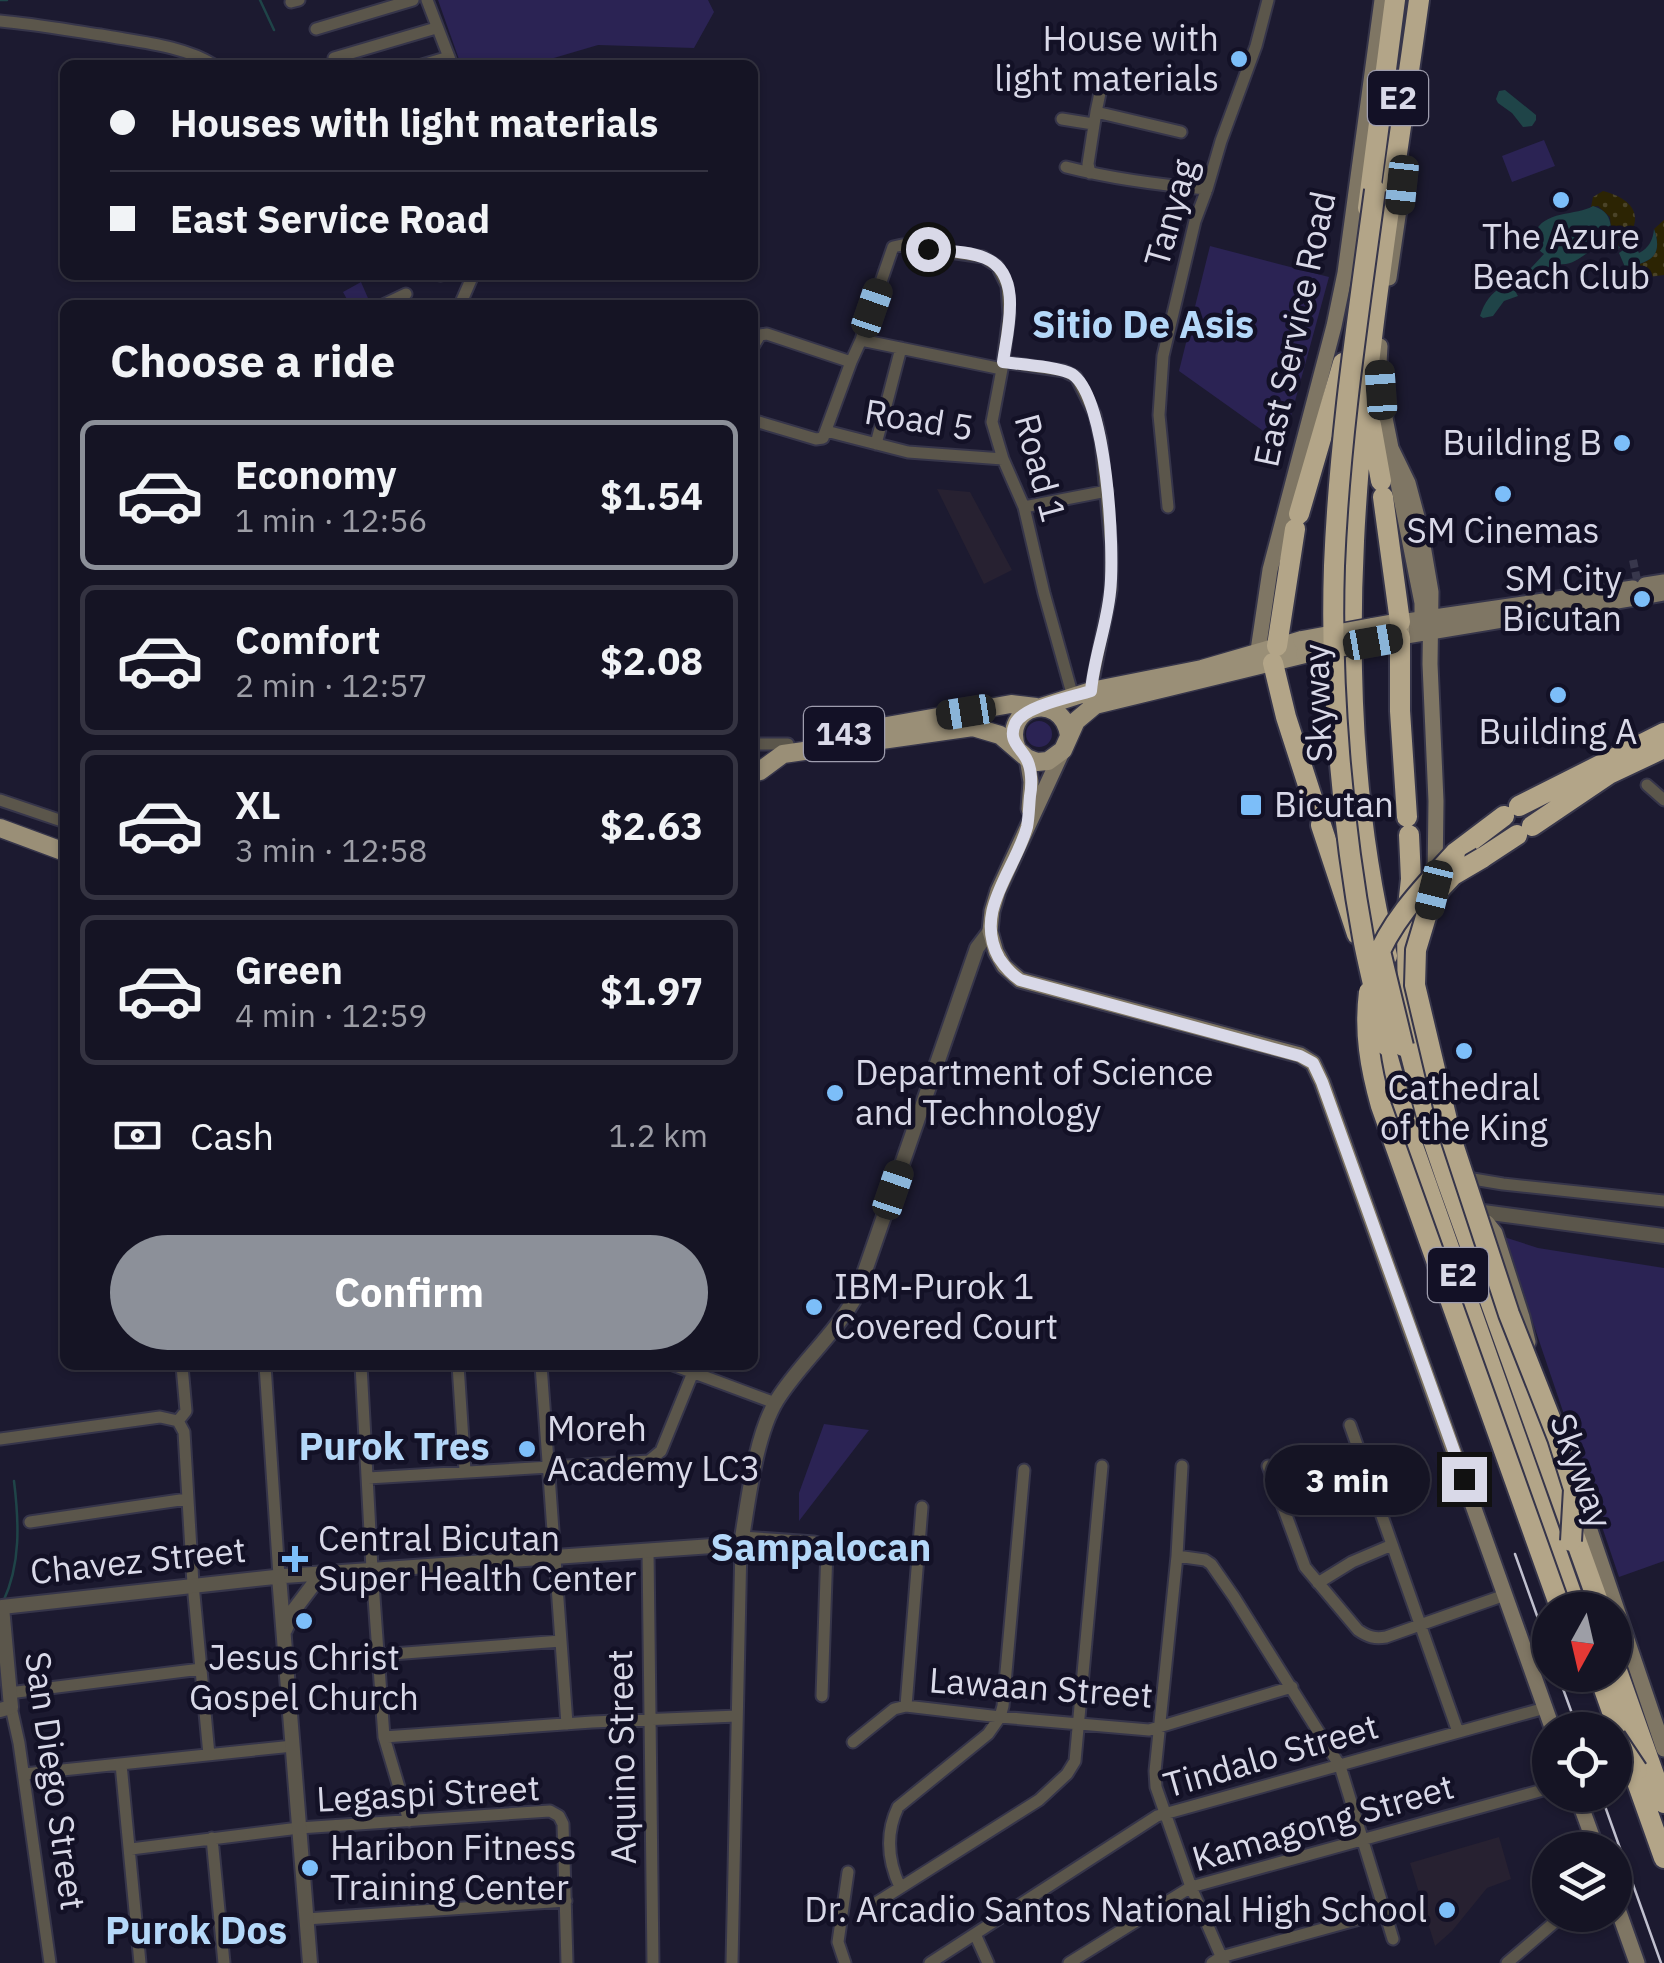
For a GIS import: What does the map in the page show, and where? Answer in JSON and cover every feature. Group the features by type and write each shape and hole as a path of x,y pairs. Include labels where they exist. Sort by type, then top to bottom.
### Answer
{"highway":[{"name":"E2","path":"1398,0 1343,363 1327,569 1328,688 1341,830 1358,936 1412,1146 1573,1592"},
{"name":"Skyway","path":"1398,0 1338,492 1335,686 1347,830 1368,960 1412,1129 1573,1592"},
{"name":"E2","path":"1415,0 1368,373 1353,570 1352,685 1362,827 1374,902 1446,1178 1592,1592"},
{"name":"Skyway","path":"1415,0 1368,317 1353,475 1347,570 1348,686 1358,828 1377,940 1430,1140 1591,1592"},
{"path":"1343,363 1297,521 1266,657 1358,936"},
{"path":"1368,373 1368,408 1382,490 1417,626 1400,711 1411,879 1407,916 1408,1044"},
{"path":"1555,1592 1381,1106 1366,1035 1370,981 1384,940 1417,894 1455,853 1512,811 1664,736"},
{"path":"1571,1541 1574,1489 1509,1314 1452,1141 1414,985 1414,967 1420,930 1440,889 1453,874 1608,774 1664,748"},
{"path":"1608,1692 1664,1845"},
{"path":"1608,1692 1664,1858"},
{"path":"1625,1692 1664,1803"},
{"path":"1630,1692 1664,1786"},
{"path":"1632,1762 1637,1770"}],"main road":[{"name":"East Service Road","path":"1266,657 1270,570 1345,273 1382,0"},
{"path":"1428,0 1379,363 1390,444 1404,471 1420,528 1431,592 1417,626 1424,709 1432,746"},
{"path":"1417,626 1474,624 1640,592 1664,582"},
{"path":"1546,1712 1313,1063 1300,1056 1020,980 1004,966 990,931 994,902 1026,827 1076,721 1096,705 1304,647 1640,592 1664,593"},
{"path":"1430,664 1443,642 1474,624"},
{"path":"1417,626 1430,664 1436,801 1434,885 1420,949 1421,992 1446,1092 1485,1217 1495,1233 1664,1749"},
{"name":"143","path":"758,759 788,744 1011,704 1038,707 1082,694 1266,657"},
{"path":"1026,827 1031,792 1022,754 1014,740 1016,722 1022,714 1038,707 1056,712 1063,718 1066,743"},
{"name":"143","path":"758,771 783,754 958,727 1000,735 1022,754"},
{"path":"1022,754 1037,762 1048,761 1066,743"},
{"path":"0,819 60,840"},
{"path":"0,828 60,850"},
{"path":"1626,1932 1637,1963"}],"street":[{"path":"316,29 413,0"},
{"path":"427,0 450,60"},
{"name":"Tanyag","path":"1168,507 1159,415 1163,356 1194,221 1256,46 1268,0"},
{"path":"0,21 159,45 206,60"},
{"path":"334,58 436,28"},
{"path":"1090,173 1088,164 1100,94"},
{"path":"1062,119 1094,118 1181,132"},
{"path":"1066,167 1151,185 1207,189"},
{"name":"Road 1","path":"824,435 893,248 976,256 998,266 1007,286 1010,307 992,422 1024,507 1044,593 1082,694"},
{"path":"393,300 406,294"},
{"path":"758,338 767,334 851,362"},
{"path":"862,340 1003,366 1064,371 1076,377 1095,415 1102,441 1111,547 1111,590 1082,694"},
{"path":"876,444 901,348"},
{"name":"Road 5","path":"758,421 933,455 1003,459"},
{"path":"1024,507 1107,491"},
{"path":"1434,885 1486,846 1664,736"},
{"path":"758,744 788,744"},
{"path":"1647,785 1664,800"},
{"path":"0,800 60,820"},
{"path":"732,1963 742,1541 762,1438 775,1403 832,1332 856,1294 977,948 990,931"},
{"path":"1473,1179 1664,1201"},
{"path":"1485,1217 1664,1236"},
{"path":"178,1420 186,1410 182,1370"},
{"path":"265,1370 310,1963"},
{"path":"361,1370 384,1737 409,1821"},
{"path":"458,1370 465,1471"},
{"path":"541,1370 567,1724"},
{"path":"368,1478 654,1459 676,1418 694,1370"},
{"path":"696,1370 775,1403"},
{"path":"0,1440 160,1417 178,1420"},
{"path":"178,1420 184,1432 209,1755"},
{"path":"1350,1425 1458,1732"},
{"path":"865,1910 1040,1800 1068,1774 1075,1761 1102,1466"},
{"path":"1182,1466 1156,1787 1219,1961 1385,1912"},
{"path":"1268,1466 1299,1556 1318,1583 1367,1636 1386,1636 1505,1594"},
{"path":"900,1887 889,1853 892,1819 898,1807 988,1734 1000,1717 1024,1470"},
{"path":"30,1522 187,1499"},
{"path":"906,1706 922,1507"},
{"path":"742,1541 814,1542 827,1548 822,1696"},
{"name":"Chavez Street","path":"2,1605 280,1576 742,1541"},
{"path":"1318,1583 1352,1562 1392,1545"},
{"name":"Aquino Street","path":"648,1551 653,1963"},
{"path":"1177,1556 1211,1564 1340,1766 1394,1939"},
{"path":"284,1631 294,1610 322,1573"},
{"name":"San Diego Street","path":"2,1605 7,1703 24,1774 50,1963"},
{"path":"378,1655 560,1640"},
{"path":"7,1703 201,1669"},
{"name":"Lawaan Street","path":"853,1742 894,1709 906,1706 1149,1730 1292,1688"},
{"name":"Tindalo Street","path":"930,1963 1156,1816 1545,1708"},
{"path":"384,1737 737,1716"},
{"path":"24,1774 293,1746"},
{"path":"122,1764 140,1963"},
{"name":"Kamagong Street","path":"1069,1963 1191,1886 1532,1793"},
{"name":"Legaspi Street","path":"130,1849 300,1828 550,1811 564,1824 566,1900"},
{"path":"212,1838 224,1963"},
{"path":"845,1963 838,1942 848,1872"},
{"path":"306,1919 566,1900 567,1963"},
{"path":"1507,1963 1543,1932"},
{"path":"975,1934 988,1963"}],"shaded area":[{"path":"438,0 708,0 714,12 694,48 598,45 547,60 459,60"},
{"path":"1505,90 1536,115 1532,126 1523,127 1498,103 1499,91"},
{"path":"1544,140 1555,166 1512,182 1502,156"},
{"path":"1593,206 1607,214 1620,247 1617,252 1599,248 1572,262 1554,263 1527,291 1518,282 1544,254 1534,240 1539,226 1552,217"},
{"path":"1654,229 1656,252 1641,263 1625,267 1619,253 1626,248 1642,251 1650,243"},
{"path":"1210,246 1329,277 1283,445 1179,371"},
{"path":"361,282 369,300 347,300 343,292"},
{"path":"1504,286 1518,296 1504,301 1493,316 1480,316 1489,298"},
{"path":"937,489 970,492 1012,570 984,584"},
{"path":"1039,721 1048,725 1052,734 1048,743 1039,747 1030,743 1026,734 1030,725"},
{"path":"1504,1237 1538,1248 1664,1268 1664,1561 1619,1577"},
{"path":"824,1424 869,1430 799,1521 799,1493"},
{"name":"Dr. Arcadio Santos National High School","path":"1499,1837 1511,1879 1487,1888 1435,1946 1410,1863"}],"sand":[{"path":"1603,191 1624,200 1634,212 1633,228 1620,247 1612,239 1610,217 1598,206 1591,207 1593,197"},
{"path":"1664,220 1664,275 1625,280 1625,267 1641,264 1656,252 1654,229"}],"waterway":[{"path":"0,0 7,0"},
{"path":"260,0 274,30"},
{"path":"3,1602 13,1573 17,1543 14,1481"}],"tunnel":[{"path":"1633,560 1643,609"}],"railway":[{"path":"1515,1554 1532,1602"},
{"path":"1564,1692 1571,1712"},
{"path":"1607,1812 1661,1963"}],"place":[{"name":"House with light materials","path":"1239,59"},
{"name":"The Azure Beach Club","path":"1561,200"},
{"name":"Building B","path":"1622,443"},
{"name":"SM Cinemas","path":"1503,494"},
{"name":"SM City Bicutan","path":"1642,599"},
{"name":"Building A","path":"1558,695"},
{"name":"Bicutan","path":"1251,805"},
{"name":"Cathedral of the King","path":"1464,1051"},
{"name":"Department of Science and Technology","path":"835,1093"},
{"name":"IBM-Purok 1 Covered Court","path":"814,1307"},
{"name":"Moreh Academy LC3","path":"527,1449"},
{"name":"Central Bicutan Super Health Center","path":"295,1559"},
{"name":"Jesus Christ Gospel Church","path":"304,1621"},
{"name":"Haribon Fitness Training Center","path":"310,1868"},
{"name":"Dr. Arcadio Santos National High School","path":"1447,1910"}],"district":[{"name":"Sitio De Asis","path":"1143,325"},
{"name":"Purok Tres","path":"394,1447"},
{"name":"Sampalocan","path":"821,1548"},
{"name":"Purok Dos","path":"196,1931"}],"route":[{"path":"928,249 983,257 998,266 1007,286 1010,307 1003,362 1064,371 1076,377 1095,415 1102,441 1111,590 1100,648 1091,691 1029,710 1016,722 1014,740 1027,758 1031,792 1026,827 992,910 990,931 996,952 1004,966 1020,980 1308,1058 1313,1063 1464,1479"}]}
